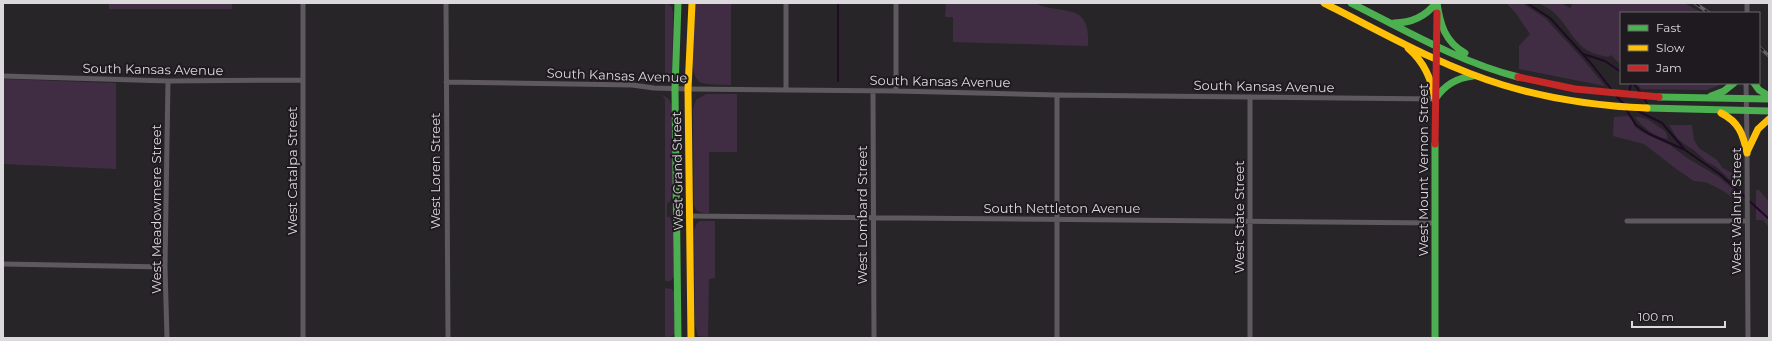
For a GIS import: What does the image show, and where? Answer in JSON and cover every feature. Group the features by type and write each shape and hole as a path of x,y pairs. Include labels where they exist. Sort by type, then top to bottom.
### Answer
{"main road":[{"name":"West Grand Street","path":"678,3 675,89 678,338"},
{"name":"West Grand Street","path":"691,338 688,89 692,3"},
{"path":"1324,3 1435,59 1476,76 1541,95 1597,106 1635,109 1769,111"},
{"path":"1350,3 1436,46 1500,71 1537,82 1584,91 1633,97 1769,99"},
{"path":"1390,23 1408,23 1415,21 1428,14 1437,3"},
{"path":"1437,3 1442,28 1452,45 1462,52 1497,65 1500,71"},
{"name":"West Mount Vernon Street","path":"1435,338 1435,59 1437,3"},
{"path":"1394,38 1422,61 1429,76 1435,99"},
{"path":"1435,99 1448,83 1463,77 1476,76"},
{"path":"1699,98 1719,93 1732,84"},
{"path":"1755,84 1760,90 1769,96"},
{"path":"1714,110 1732,118 1738,124 1747,153"},
{"path":"1747,153 1755,133 1763,123 1769,119"}],"street":[{"name":"West Catalpa Street","path":"303,3 303,338"},
{"name":"West Loren Street","path":"446,3 448,338"},
{"path":"786,3 786,90"},
{"path":"896,3 896,91"},
{"name":"South Kansas Avenue","path":"3,76 168,81 303,80"},
{"name":"West Meadowmere Street","path":"167,338 165,267 168,81"},
{"name":"South Kansas Avenue","path":"446,82 632,85 675,89 1435,99"},
{"name":"West Walnut Street","path":"1746,84 1748,338"},
{"name":"West Lombard Street","path":"872,91 874,338"},
{"path":"1057,95 1057,338"},
{"name":"West State Street","path":"1250,97 1250,338"},
{"name":"South Nettleton Avenue","path":"690,216 1435,222"},
{"path":"1627,221 1747,221"},
{"path":"3,264 165,267"}],"shaded area":[{"path":"109,3 232,3 232,9 109,9"},
{"path":"665,3 671,6 673,12 672,72 665,82"},
{"path":"695,3 731,3 731,85 703,83 696,77 692,57"},
{"path":"946,3 1034,3 1044,7 1073,12 1080,16 1085,22 1088,31 1088,46 953,42 953,17 945,17"},
{"path":"1506,3 1522,3 1545,18 1582,58 1605,86 1519,69 1519,46 1530,34 1515,12"},
{"path":"1538,3 1561,3 1570,8 1573,3 1684,3 1701,12 1620,12 1620,64 1611,55 1608,57 1596,54 1581,45 1559,18"},
{"path":"3,79 116,83 116,169 3,164"},
{"path":"1638,84 1722,84 1707,90 1641,89"},
{"path":"706,94 737,94 737,152 709,152 709,213 702,213 695,208 694,205 693,109 696,100"},
{"path":"662,95 669,99 672,109 673,183 670,202 667,203 667,217 670,217 673,228 674,277 670,281 665,281 665,99"},
{"path":"1627,116 1631,118 1635,127 1642,132 1670,145 1687,158 1719,177 1741,196 1741,201 1736,201 1725,192 1705,182 1694,181 1644,144 1613,136 1614,117"},
{"path":"1635,117 1644,118 1651,121 1664,130 1668,139 1649,131"},
{"path":"1669,125 1692,125 1694,140 1699,148 1717,160 1723,168 1742,179 1742,187 1736,185 1715,166 1707,162 1677,138"},
{"path":"1756,190 1759,190 1769,202 1769,227 1763,220 1756,220"},
{"path":"700,221 715,221 715,278 709,279 708,337 698,336 695,325 694,230 697,223"},
{"path":"665,288 672,289 674,292 675,333 672,336 665,338"}],"waterway":[{"path":"838,3 838,81"},
{"path":"1527,3 1550,18 1590,62 1612,90"},
{"path":"1583,54 1605,61 1620,71"},
{"path":"1629,94 1631,84"},
{"path":"1634,84 1641,93"},
{"path":"1617,97 1624,104"},
{"path":"1644,98 1649,107"},
{"path":"1626,109 1636,125 1649,134 1683,149"},
{"path":"1638,111 1662,123 1685,150 1721,175 1769,219"}],"railway":[{"path":"1695,3 1708,12"},
{"path":"1760,48 1769,56"}],"traffic: fast":[{"path":"678,3 675,89 678,338"},
{"path":"1351,3 1453,54 1496,71 1518,77"},
{"path":"1394,23 1407,22 1418,18 1432,8 1436,3"},
{"path":"1437,3 1442,25 1448,38 1458,49 1465,53"},
{"path":"1435,99 1451,83 1461,78 1473,76"},
{"path":"1711,96 1724,91 1733,84"},
{"path":"1755,84 1759,90 1769,96"},
{"path":"1659,97 1769,99"},
{"path":"1647,108 1769,111"},
{"path":"1435,144 1435,338"}],"traffic: slow":[{"path":"691,338 688,89 692,3"},
{"path":"1324,3 1434,58 1503,85 1574,101 1610,106 1647,108"},
{"path":"1408,48 1423,65 1431,84 1435,99"},
{"path":"1721,113 1732,120 1739,129 1742,134 1747,153"},
{"path":"1747,152 1758,129 1769,119"}],"traffic: jam":[{"path":"1435,144 1437,13"},
{"path":"1518,77 1575,89 1659,97"}]}
